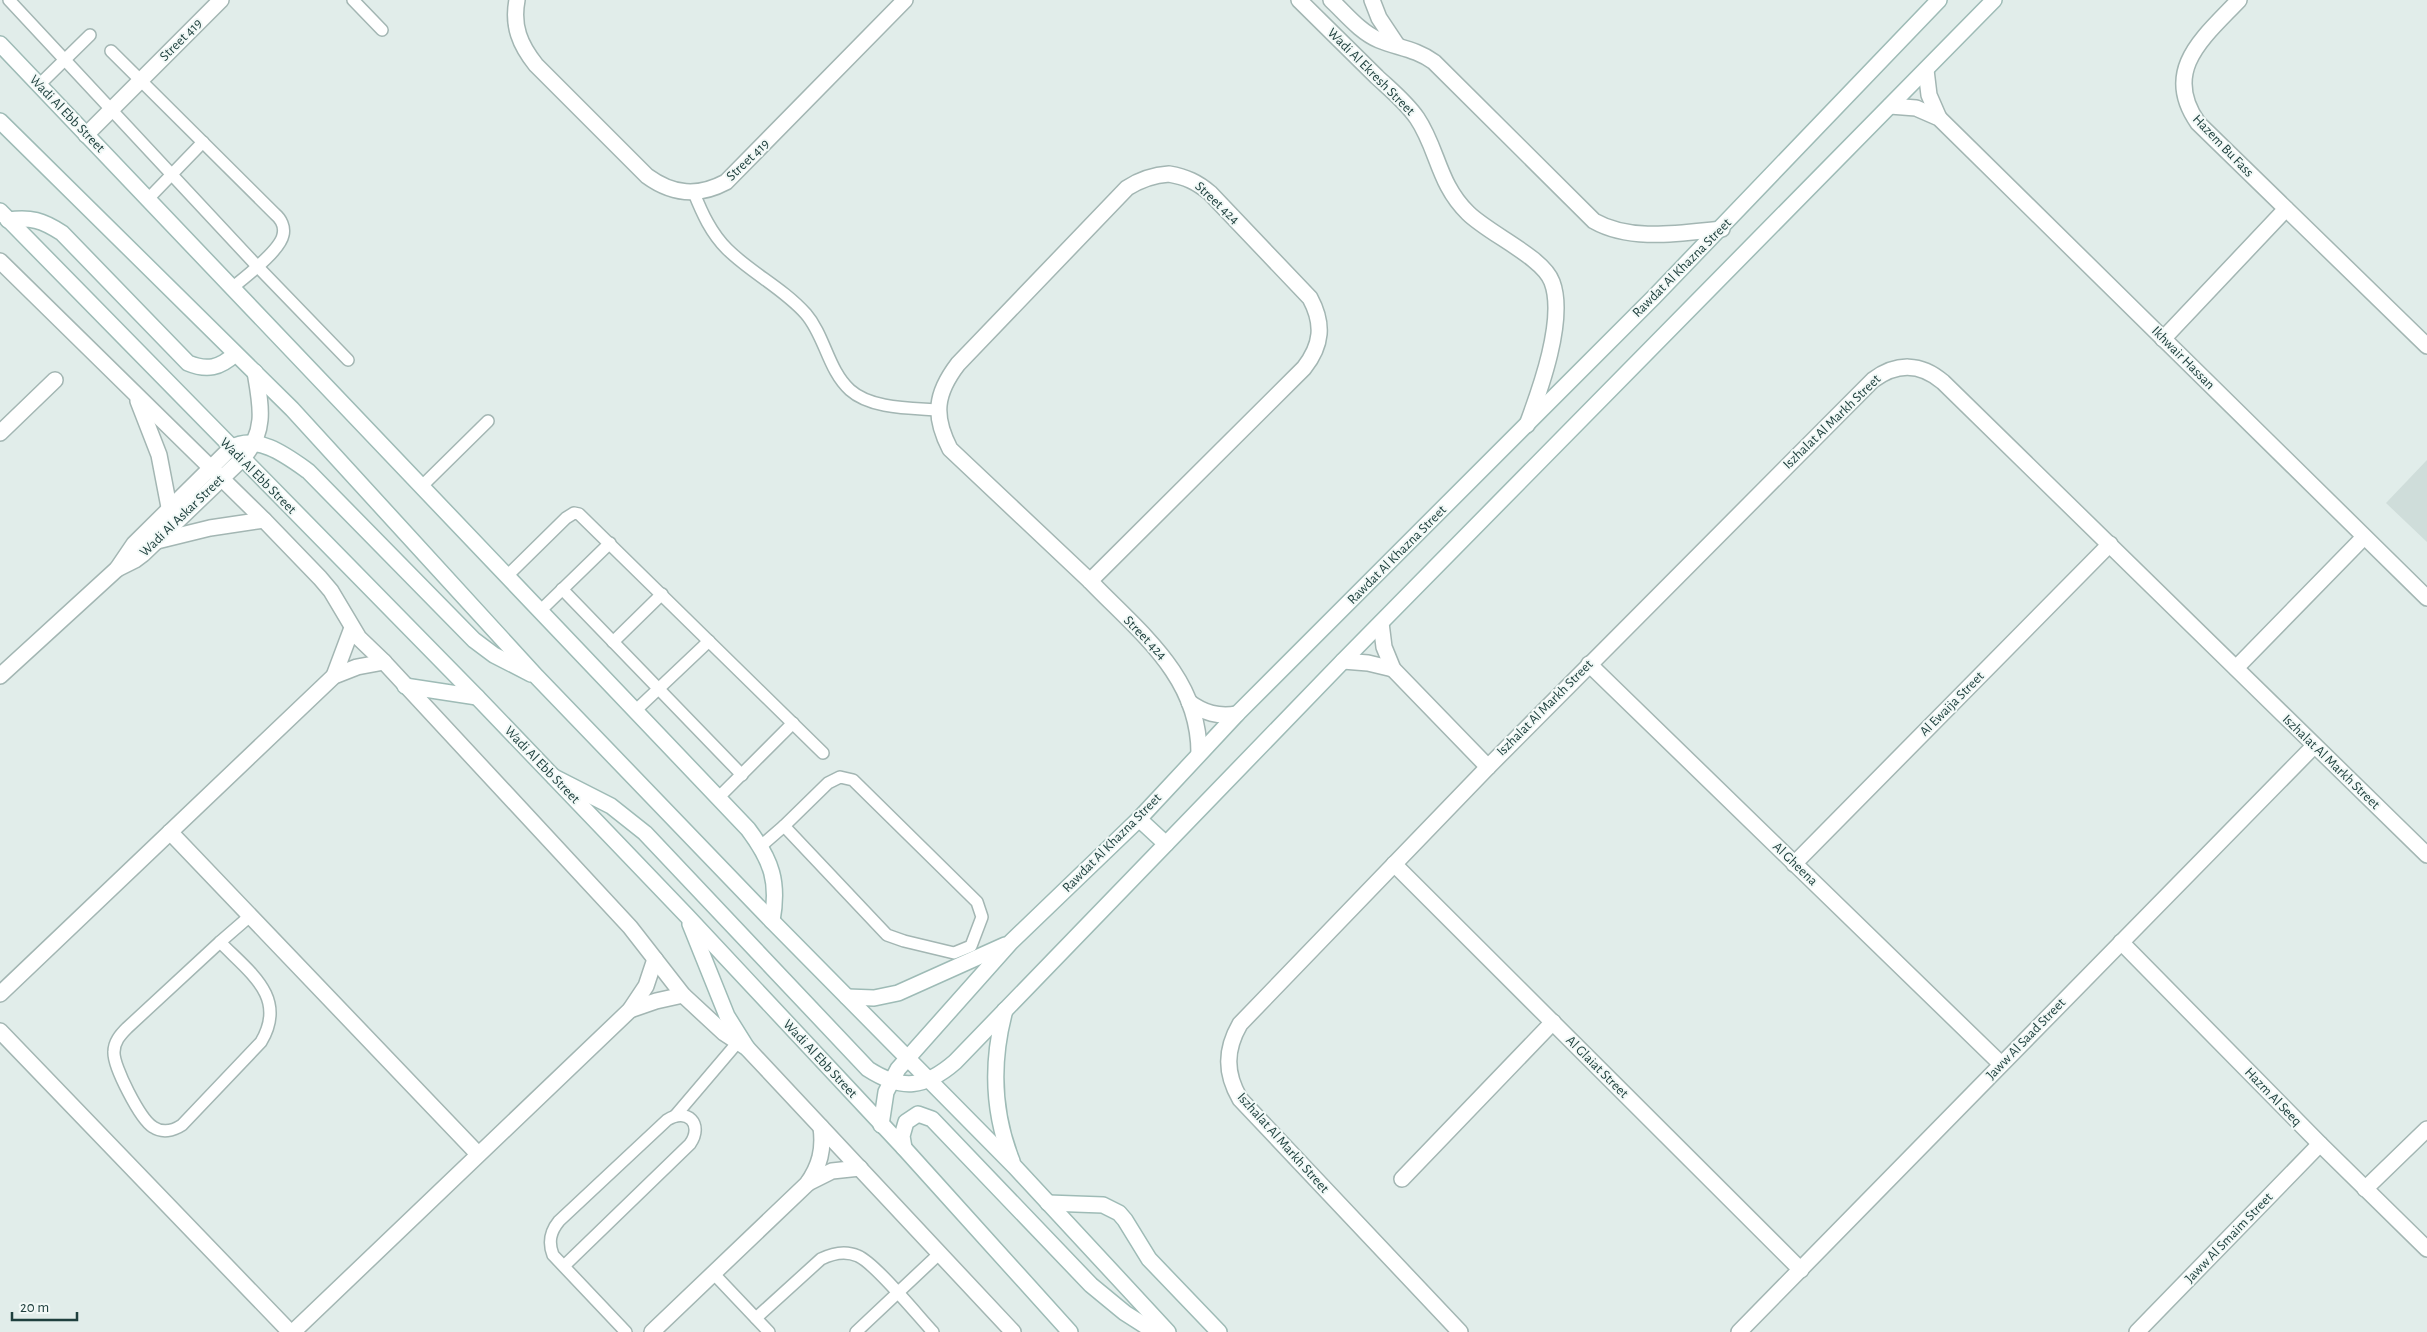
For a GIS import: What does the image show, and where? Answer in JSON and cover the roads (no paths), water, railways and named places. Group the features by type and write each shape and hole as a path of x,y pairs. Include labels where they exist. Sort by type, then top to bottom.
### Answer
{"street":[{"name":"Street 419","path":"86,135 221,0"},
{"name":"Street 419","path":"517,0 515,13 516,32 524,50 536,65 647,176 669,189 694,193 711,190 726,182 904,0"},
{"name":"Wadi Al Ekresh Street","path":"1299,0 1415,115 1446,185 1468,214 1535,262 1552,282 1556,306 1555,323 1541,387 1527,425"},
{"path":"1331,0 1369,35 1423,54 1434,62 1584,213 1600,224 1616,231 1642,233 1722,228"},
{"path":"1372,0 1379,18 1397,45"},
{"name":"Rawdat Al Khazna Street","path":"881,1125 890,1081 907,1059 1011,942 1139,818 1198,753 1722,228 1939,0"},
{"path":"554,777 611,806 645,832 868,1069 890,1081 904,1084 930,1081 955,1062 1343,661 1994,0"},
{"name":"Hazem Bu Fass","path":"2239,0 2193,50 2184,75 2186,100 2198,123 2427,346"},
{"name":"Wadi Al Ebb Street","path":"0,44 748,829 761,846 770,863 775,882 776,902 772,921"},
{"name":"Ikhwair Hassan","path":"1926,70 1929,95 1939,118"},
{"name":"Ikhwair Hassan","path":"1890,106 1916,108 1939,118 2427,598"},
{"path":"0,121 234,354 292,409 537,677 772,921 1015,1167 1168,1332"},
{"name":"Street 424","path":"1090,581 1304,368 1313,356 1319,342 1320,326 1317,311 1310,298 1198,183 1185,176 1170,174 1154,175 1140,180 1127,188 958,364 947,378 938,410 942,433 956,456 1090,581 1168,662 1180,680 1189,702 1197,727 1198,753"},
{"path":"2162,339 2286,210"},
{"path":"4,216 27,217 51,226 62,233 188,363 200,368 213,368 225,363 234,354"},
{"name":"Wadi Al Ebb Street","path":"4,216 230,448 477,697 687,916 904,1148 1070,1332"},
{"path":"0,261 264,520 326,584 352,628 368,649 384,662 630,927 682,995 702,1015 743,1045 1013,1332"},
{"name":"Iszhalat Al Markh Street","path":"1460,1332 1240,1099 1229,1075 1229,1048 1240,1024 1488,766 1873,380 1885,371 1897,367 1911,366 1933,374 2110,544 2427,855"},
{"name":"Wadi Al Askar Street","path":"0,676 117,569 135,560 242,459 255,443 260,415 255,372"},
{"path":"0,433 55,380"},
{"path":"132,390 145,415 159,455 169,507"},
{"path":"230,448 241,443 255,443 276,450 308,471 474,640 508,663 537,677"},
{"name":"Wadi Al Askar Street","path":"117,569 127,552 169,507 230,448"},
{"path":"156,541 210,528 264,520"},
{"path":"2236,668 2364,537"},
{"name":"Al Ewaija Street","path":"1794,864 2110,544"},
{"name":"Iszhalat Al Markh Street","path":"1381,623 1384,647 1393,669 1488,766"},
{"path":"334,676 352,628"},
{"path":"1343,661 1368,663 1393,669"},
{"path":"0,994 334,676 357,666 384,662"},
{"name":"Al Gheena","path":"1589,664 2001,1064"},
{"path":"406,686 477,697"},
{"path":"1189,702 1212,714 1237,714"},
{"name":"Jaww Al Saad Street","path":"1739,1332 2314,746"},
{"path":"1139,818 1166,844"},
{"path":"170,832 478,1154"},
{"name":"Al Glaiat Street","path":"1394,864 1801,1270"},
{"path":"687,916 727,1016 743,1045"},
{"path":"848,997 874,998 898,993 1011,942"},
{"name":"Hazm Al Seeq","path":"2122,942 2320,1144 2427,1249"},
{"path":"0,1031 292,1332 630,1010 646,986 655,959"},
{"path":"630,1010 682,995"},
{"path":"1006,1009 996,1054 995,1085 999,1124 1015,1167"},
{"path":"1402,1179 1553,1022"},
{"path":"904,1148 902,1136 906,1122 918,1114 932,1119 1091,1286 1124,1313 1155,1332"},
{"path":"652,1332 807,1184 814,1174 820,1157 823,1139 821,1127"},
{"path":"2365,1189 2427,1129"},
{"name":"Jaww Al Smaim Street","path":"2138,1332 2320,1144"},
{"path":"807,1184 832,1171 860,1168"},
{"path":"1048,1203 1103,1206 1119,1213 1148,1259 1219,1332"}],"lane":[{"path":"9,0 257,266 348,360"},
{"path":"352,0 382,30"},
{"path":"39,85 90,35"},
{"path":"111,51 282,223 283,234 281,240 257,266 232,288"},
{"path":"148,199 202,142"},
{"path":"694,193 709,227 727,249 790,298 807,315 821,336 839,375 849,390 865,400 938,410"},
{"path":"422,487 488,421"},
{"path":"507,576 566,518 574,513 584,517 824,753"},
{"path":"540,611 610,543"},
{"path":"562,589 742,774"},
{"path":"613,642 662,594"},
{"path":"635,711 709,641"},
{"path":"718,798 793,723"},
{"path":"761,846 834,779 840,777 853,780 980,906 982,917 975,940 966,950 954,953 887,935 784,826"},
{"path":"220,942 264,989 270,1006 269,1025 261,1042 182,1126 175,1129 159,1130 152,1127 141,1114 117,1067 114,1050 116,1041 127,1028 220,942 250,916"},
{"path":"626,1332 554,1255 550,1247 551,1232 555,1226 674,1116 743,1045"},
{"path":"564,1266 690,1144 695,1137 696,1128 692,1120 684,1115 674,1116"},
{"path":"756,1318 821,1258 839,1252 849,1253 867,1261 933,1332"},
{"path":"856,1332 940,1253"},
{"path":"713,1273 770,1332"}]}
